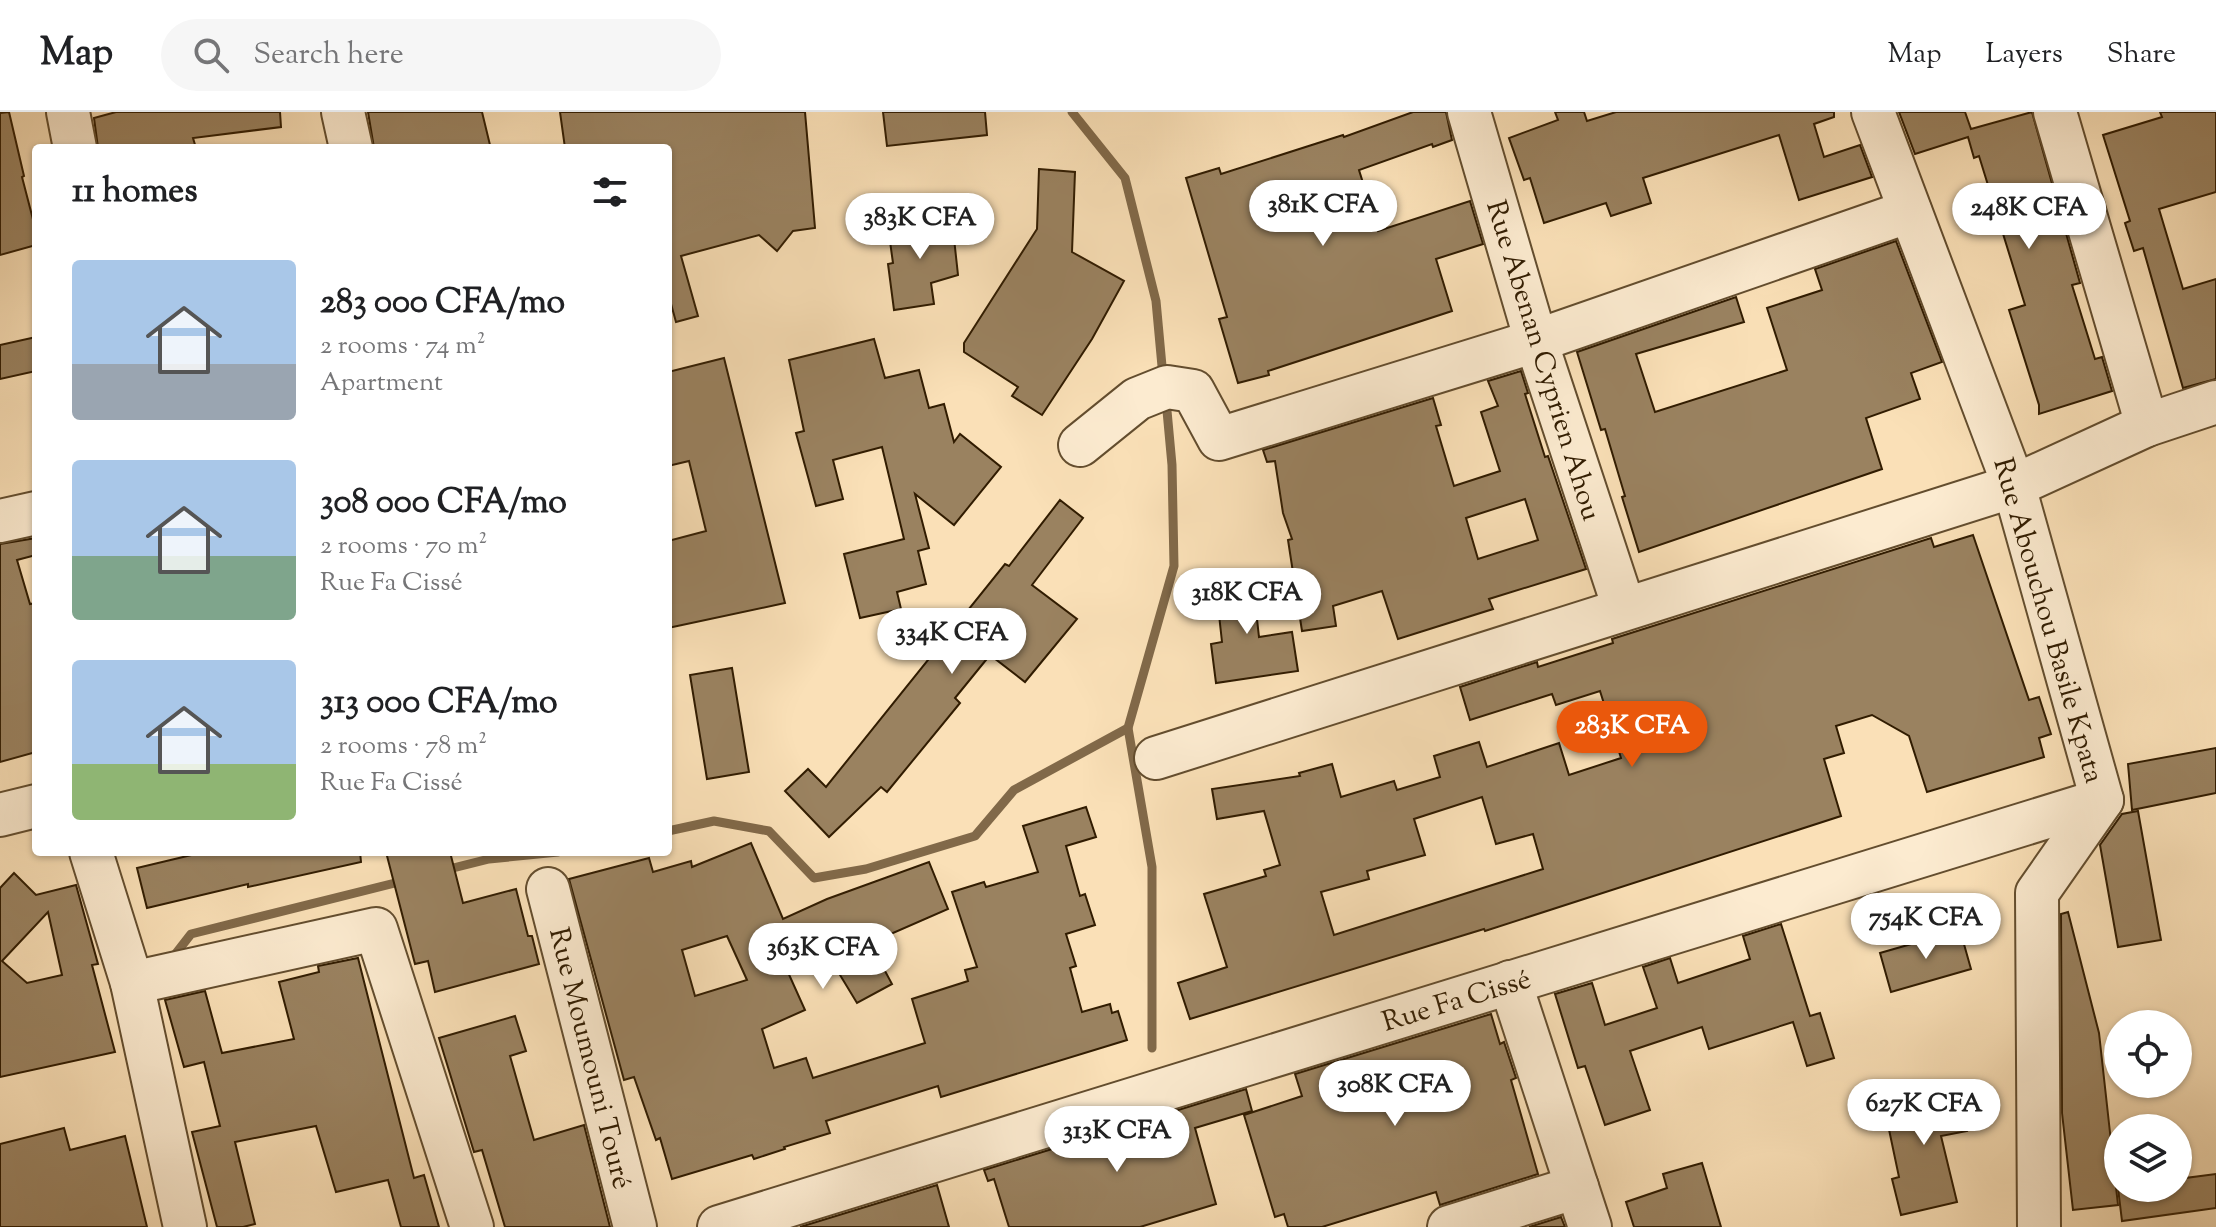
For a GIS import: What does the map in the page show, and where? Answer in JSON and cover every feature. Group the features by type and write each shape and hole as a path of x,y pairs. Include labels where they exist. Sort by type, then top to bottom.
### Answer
{"street":[{"path":"68,112 74,144"},
{"path":"343,112 350,144"},
{"name":"Rue Abenan Cyprien Ahou","path":"1469,112 1536,341 1624,608"},
{"name":"Rue Abouchou Basile Kpata","path":"1873,112 2014,486 2102,800 2037,893 2039,1227"},
{"path":"2055,112 2147,425"},
{"path":"1080,445 1137,399 1167,387 1193,391 1219,439 1536,341 1910,211"},
{"path":"1156,758 2014,486 2147,425 2216,402"},
{"path":"0,521 32,514"},
{"name":"Rue Fa Cissé","path":"719,1227 2102,800"},
{"path":"0,815 32,807"},
{"path":"92,856 132,983 185,1227"},
{"name":"Rue Moumouni Touré","path":"548,889 635,1227"},
{"path":"132,983 376,929 472,1227"},
{"path":"1510,982 1590,1227"},
{"path":"1449,1227 1577,1187"}],"building":[{"path":"9,112 32,216 32,246 0,255 0,113"},
{"path":"116,112 280,112 281,127 193,138 195,144 97,144 94,118"},
{"path":"368,112 482,112 490,144 373,144"},
{"path":"560,112 805,112 815,228 793,231 777,251 759,235 681,256 698,316 676,322 672,308 672,144 564,144"},
{"path":"883,112 985,112 987,135 887,146"},
{"path":"1413,112 1446,112 1452,140 1359,170 1378,231 1470,201 1483,244 1436,259 1452,311 1238,383 1219,319 1227,317 1186,178 1219,168 1221,174 1344,137"},
{"path":"1555,112 1584,112 1587,121 1616,112 1834,112 1834,117 1814,124 1824,157 1860,145 1872,177 1799,200 1779,135 1643,178 1651,203 1611,216 1606,203 1544,223 1530,178 1524,180 1509,138 1558,120"},
{"path":"1899,112 1965,112 1971,129 2032,112 2080,283 2072,285 2095,359 2102,357 2112,391 2039,414 2039,405 2009,310 2025,305 1979,156 1974,158 1968,137 1915,154"},
{"path":"2160,112 2216,112 2216,192 2159,209 2183,289 2216,279 2216,379 2183,388 2143,248 2134,251 2125,223 2130,221 2103,135 2162,117"},
{"path":"1039,169 1075,172 1072,252 1124,281 1092,339 1042,415 1012,396 1018,387 964,352 964,343 1037,229"},
{"path":"952,220 958,275 931,283 934,304 894,310 888,264 893,263 888,227"},
{"path":"1896,241 1942,362 1911,373 1920,399 1866,418 1882,469 1639,552 1605,429 1601,430 1577,352 1736,297 1744,322 1636,354 1655,412 1787,370 1767,308 1822,290 1815,269"},
{"path":"32,338 32,372 0,379 0,345"},
{"path":"874,339 885,378 919,370 929,408 944,404 954,442 960,434 1001,467 954,525 915,494 929,548 918,551 926,584 897,592 901,609 860,618 844,554 904,539 882,447 833,460 843,499 816,506 796,433 804,431 789,360"},
{"path":"724,358 785,603 672,627 672,540 706,531 689,461 672,465 672,371"},
{"path":"1521,371 1545,457 1548,456 1586,569 1489,599 1493,609 1398,639 1382,591 1333,606 1336,626 1302,631 1288,540 1292,539 1283,513 1275,461 1267,462 1263,450 1433,398 1441,425 1436,426 1454,486 1500,471 1481,412 1498,406 1488,381","holes":["1525,499 1538,540 1478,559 1466,518"]},
{"path":"1060,500 1083,518 1032,585 1077,619 1025,682 990,655 955,698 960,703 887,792 881,787 829,837 785,791 808,769 826,787"},
{"path":"1973,535 2029,700 2039,697 2051,734 2039,738 2044,757 1927,792 1909,736 1872,715 1836,726 1844,753 1824,759 1841,816 1485,931 1190,1019 1178,983 1227,967 1204,894 1266,876 1264,870 1280,865 1264,811 1217,819 1212,789 1300,776 1299,773 1332,764 1341,797 1394,781 1397,790 1440,777 1434,756 1479,742 1487,767 1559,743 1569,775 1621,758 1600,691 1556,705 1552,694 1470,720 1460,687 1537,662 1538,667 1613,643 1612,639 1931,538 1934,547","holes":["1482,797 1496,844 1533,834 1543,869 1334,935 1321,892 1369,879 1367,871 1425,855 1414,819"]},
{"path":"32,539 32,556 17,560 32,604 32,753 0,762 0,544"},
{"path":"1252,574 1259,637 1292,632 1298,671 1216,683 1211,644 1222,642 1215,578"},
{"path":"732,668 749,772 707,779 690,675"},
{"path":"2216,748 2216,793 2132,810 2128,764"},
{"path":"1086,807 1096,837 1066,846 1080,896 1085,894 1095,925 1066,934 1076,966 1070,968 1082,1012 1110,1004 1112,1013 1118,1011 1127,1040 941,1097 938,1086 826,1121 830,1133 785,1149 754,1159 752,1155 672,1179 660,1138 656,1140 634,1077 624,1080 569,879 649,858 653,872 691,861 692,867 751,843 783,919 827,899 929,862 948,909 870,943 892,984 857,1003 820,942 782,959 805,1010 762,1029 774,1068 806,1058 813,1078 925,1043 912,999 968,981 965,970 977,967 952,892 984,882 986,887 1038,872 1023,826","holes":["727,936 747,980 695,996 682,950"]},
{"path":"2138,811 2161,940 2118,947 2100,845 2122,814"},
{"path":"187,856 360,856 361,862 147,908 137,868"},
{"path":"387,856 451,856 463,903 516,889 539,964 435,992 428,961 415,964"},
{"path":"14,873 36,895 76,885 98,964 92,965 115,1052 0,1077 0,888","holes":["48,912 62,975 27,983 2,961"]},
{"path":"2068,912 2099,1033 2108,1114 2104,1114 2104,1202 2118,1202 2118,1205 2073,1210 2062,1113 2061,914"},
{"path":"1781,924 1810,1016 1820,1013 1834,1058 1807,1066 1793,1022 1709,1049 1702,1027 1630,1051 1650,1110 1605,1125 1585,1066 1578,1068 1555,994 1592,983 1605,1025 1657,1008 1643,967 1670,958 1678,983 1750,959 1743,936"},
{"path":"1960,930 1971,969 1891,992 1880,953"},
{"path":"358,958 414,1178 424,1175 439,1227 401,1227 388,1180 336,1192 316,1126 235,1142 255,1224 217,1227 192,1132 220,1126 204,1062 184,1067 165,1000 205,991 222,1053 294,1039 279,982 319,972 318,966"},
{"path":"1491,1014 1500,1044 1504,1042 1516,1078 1511,1080 1538,1174 1440,1205 1436,1192 1322,1227 1288,1227 1284,1214 1275,1217 1244,1115 1302,1096 1295,1074"},
{"path":"515,1016 526,1051 510,1056 534,1140 584,1125 610,1227 505,1227 482,1150 474,1152 439,1038"},
{"path":"1958,1086 1967,1131 1941,1136 1957,1202 1901,1215 1892,1179 1899,1177 1883,1101"},
{"path":"1246,1089 1252,1111 1195,1128 1216,1204 1140,1227 1009,1227 994,1179 988,1181 984,1170"},
{"path":"64,1128 70,1150 125,1136 147,1227 0,1227 0,1144"},
{"path":"1702,1163 1721,1227 1634,1227 1626,1202 1667,1188 1663,1174"},
{"path":"2216,1174 2216,1208 2122,1221 2120,1202 2192,1202 2192,1177"},
{"path":"937,1185 949,1227 800,1227"},
{"path":"1561,1217 1565,1227 1529,1227"}],"waterway":[{"path":"1072,112 1125,178 1156,301 1163,377"},
{"path":"1152,1048 1152,867 1128,728 1174,566 1172,465 1166,400"},
{"path":"672,830 714,821 769,831 814,878 866,869 975,836 1014,790 1128,728"},
{"path":"445,870 489,859 519,856"},
{"path":"170,961 191,934 403,881"}]}
